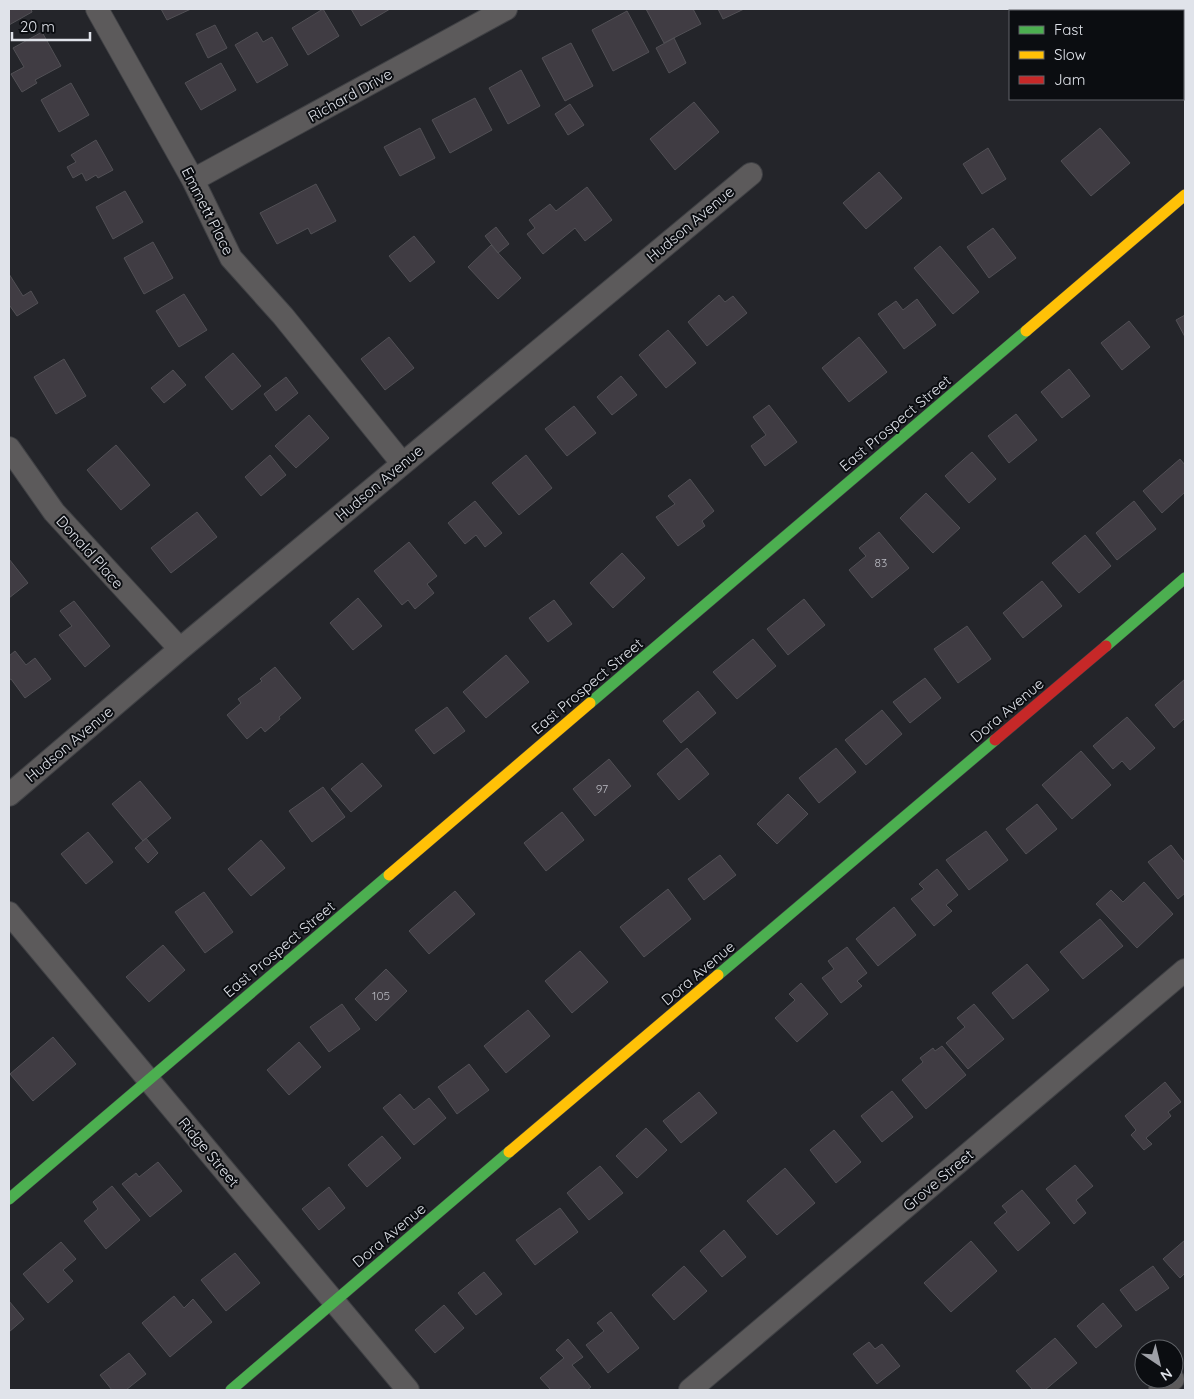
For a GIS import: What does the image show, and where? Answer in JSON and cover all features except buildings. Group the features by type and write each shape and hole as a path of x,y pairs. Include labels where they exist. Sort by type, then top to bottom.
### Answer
{"street":[{"name":"Emmett Place","path":"97,9 193,180 231,258 283,316 402,463"},
{"name":"Richard Drive","path":"193,180 506,9"},
{"name":"Hudson Avenue","path":"9,795 402,463 751,174"},
{"name":"East Prospect Street","path":"9,1199 1185,195"},
{"name":"Donald Place","path":"9,448 54,512 180,649"},
{"name":"Dora Avenue","path":"231,1390 1185,578"},
{"name":"Ridge Street","path":"9,914 408,1390"},
{"name":"Grove Street","path":"690,1390 1185,970"}],"traffic: fast":[{"path":"590,703 1026,331"},
{"path":"1106,646 1185,578"},
{"path":"718,975 995,740"},
{"path":"9,1199 389,875"},
{"path":"231,1390 509,1152"}],"traffic: slow":[{"path":"1026,331 1185,195"},
{"path":"389,875 590,703"},
{"path":"509,1152 718,975"}],"traffic: jam":[{"path":"995,740 1106,646"}]}
